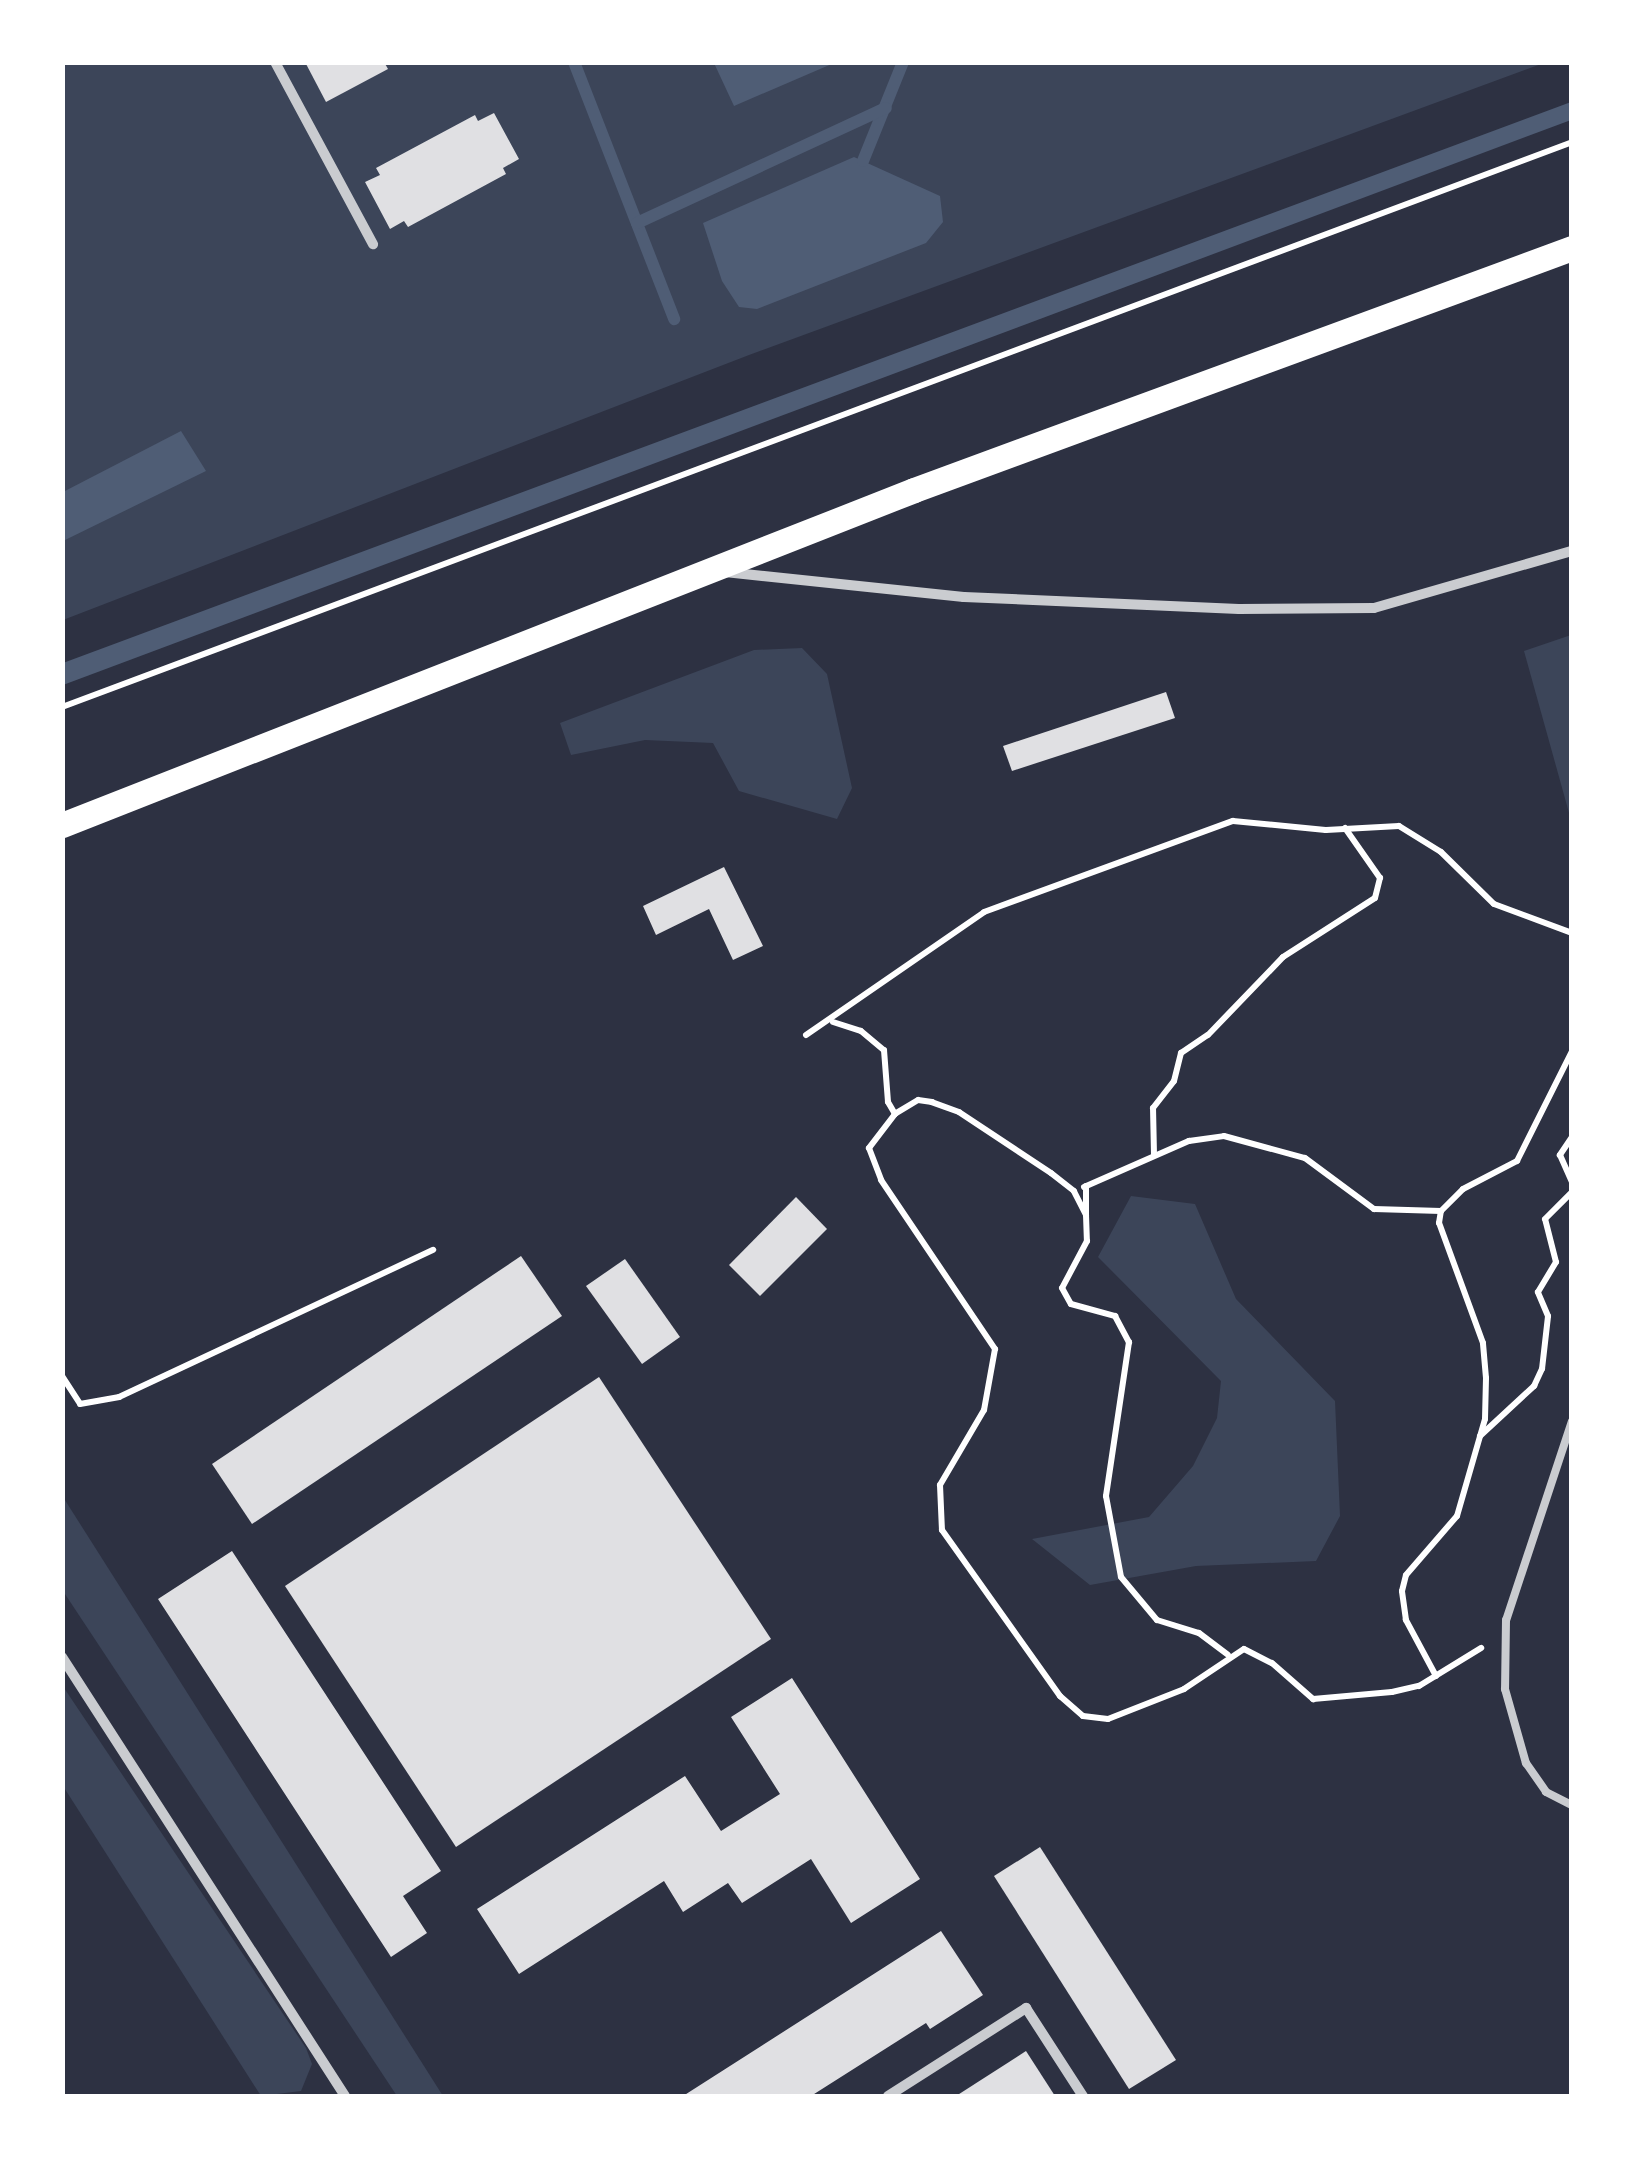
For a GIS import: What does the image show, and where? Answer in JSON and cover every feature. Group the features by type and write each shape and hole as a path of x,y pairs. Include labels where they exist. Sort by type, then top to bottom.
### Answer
{"main road":[{"path":"62,825 709,571 1572,248"}],"street":[{"path":"275,62 373,244"},
{"path":"709,571 964,596 1239,609 1374,608 1572,550"},
{"path":"62,1657 344,2096"},
{"path":"888,2096 1026,2008 1082,2096"}],"lane":[{"path":"1572,1420 1506,1632 1504,1689 1526,1763 1546,1792 1572,1804"}],"path":[{"path":"62,707 1572,142"},
{"path":"806,1036 832,1022 984,912 1232,821 1344,827 1378,823 1419,834 1494,904 1572,933"},
{"path":"1154,1154 1153,1108 1174,1081 1180,1053 1208,1035 1283,957 1375,898 1380,878 1344,827"},
{"path":"832,1022 861,1031 884,1050 888,1102 895,1114"},
{"path":"1074,1190 1154,1154 1224,1136 1306,1158 1374,1209 1441,1211 1463,1188 1516,1162 1572,1051"},
{"path":"1086,1215 1074,1190 959,1112 918,1100 895,1114 871,1139 869,1158 995,1349 984,1410 940,1485 942,1530 1060,1696 1083,1716 1108,1719 1166,1698 1244,1648 1263,1657 1312,1699 1407,1690 1506,1632"},
{"path":"1572,1136 1560,1155 1572,1182"},
{"path":"1086,1186 1084,1250 1066,1271 1062,1288 1071,1304 1115,1316 1129,1342 1106,1496 1121,1577 1157,1620 1199,1634 1228,1655"},
{"path":"1479,1437 1534,1386 1542,1370 1548,1316 1538,1292 1556,1262 1545,1219 1572,1192"},
{"path":"1436,1676 1406,1620 1402,1592 1406,1575 1457,1516 1479,1437 1484,1343 1444,1236 1441,1211"},
{"path":"62,1376 80,1404 119,1397 433,1250"}],"shaded area":[{"path":"63,63 1544,63 749,355 63,620"},
{"path":"714,63 834,63 734,106"},
{"path":"1571,102 1571,120 63,685 63,663"},
{"path":"854,157 940,196 943,222 926,243 757,309 739,307 722,281 703,223"},
{"path":"181,431 206,471 63,541 63,492"},
{"path":"1572,635 1571,820 1524,651"},
{"path":"802,648 827,674 852,788 837,819 739,791 713,743 645,740 571,755 560,723 754,650"},
{"path":"1131,1196 1195,1204 1236,1299 1335,1401 1340,1516 1316,1561 1196,1566 1090,1585 1032,1539 1149,1517 1193,1466 1217,1418 1221,1381 1098,1257"},
{"path":"63,1497 443,2096 397,2096 63,1591"},
{"path":"62,1685 306,2048 312,2064 301,2091 261,2096 63,1786"}],"building":[{"path":"305,62 384,62 388,69 326,102"},
{"path":"494,113 519,159 503,168 506,174 408,227 404,221 390,229 365,182 380,175 376,168 475,115 478,121"},
{"path":"1166,692 1175,718 1012,771 1003,746"},
{"path":"724,867 763,946 733,960 709,909 656,935 643,906"},
{"path":"796,1197 827,1229 760,1296 729,1265"},
{"path":"521,1256 562,1316 252,1524 212,1464"},
{"path":"625,1259 680,1337 642,1364 586,1286"},
{"path":"599,1377 771,1639 456,1847 285,1586"},
{"path":"232,1551 441,1871 403,1896 427,1933 391,1957 158,1599"},
{"path":"792,1678 920,1879 851,1923 811,1859 742,1903 728,1883 683,1912 664,1881 519,1974 477,1909 685,1776 721,1831 780,1794 731,1717"},
{"path":"1040,1847 1176,2060 1129,2089 994,1876"},
{"path":"941,1931 983,1995 930,2029 926,2023 811,2096 683,2096"},
{"path":"1026,2051 1055,2096 956,2096"}],"waterway":[{"path":"574,62 674,319"},
{"path":"863,161 903,62"},
{"path":"637,223 886,108"}]}
